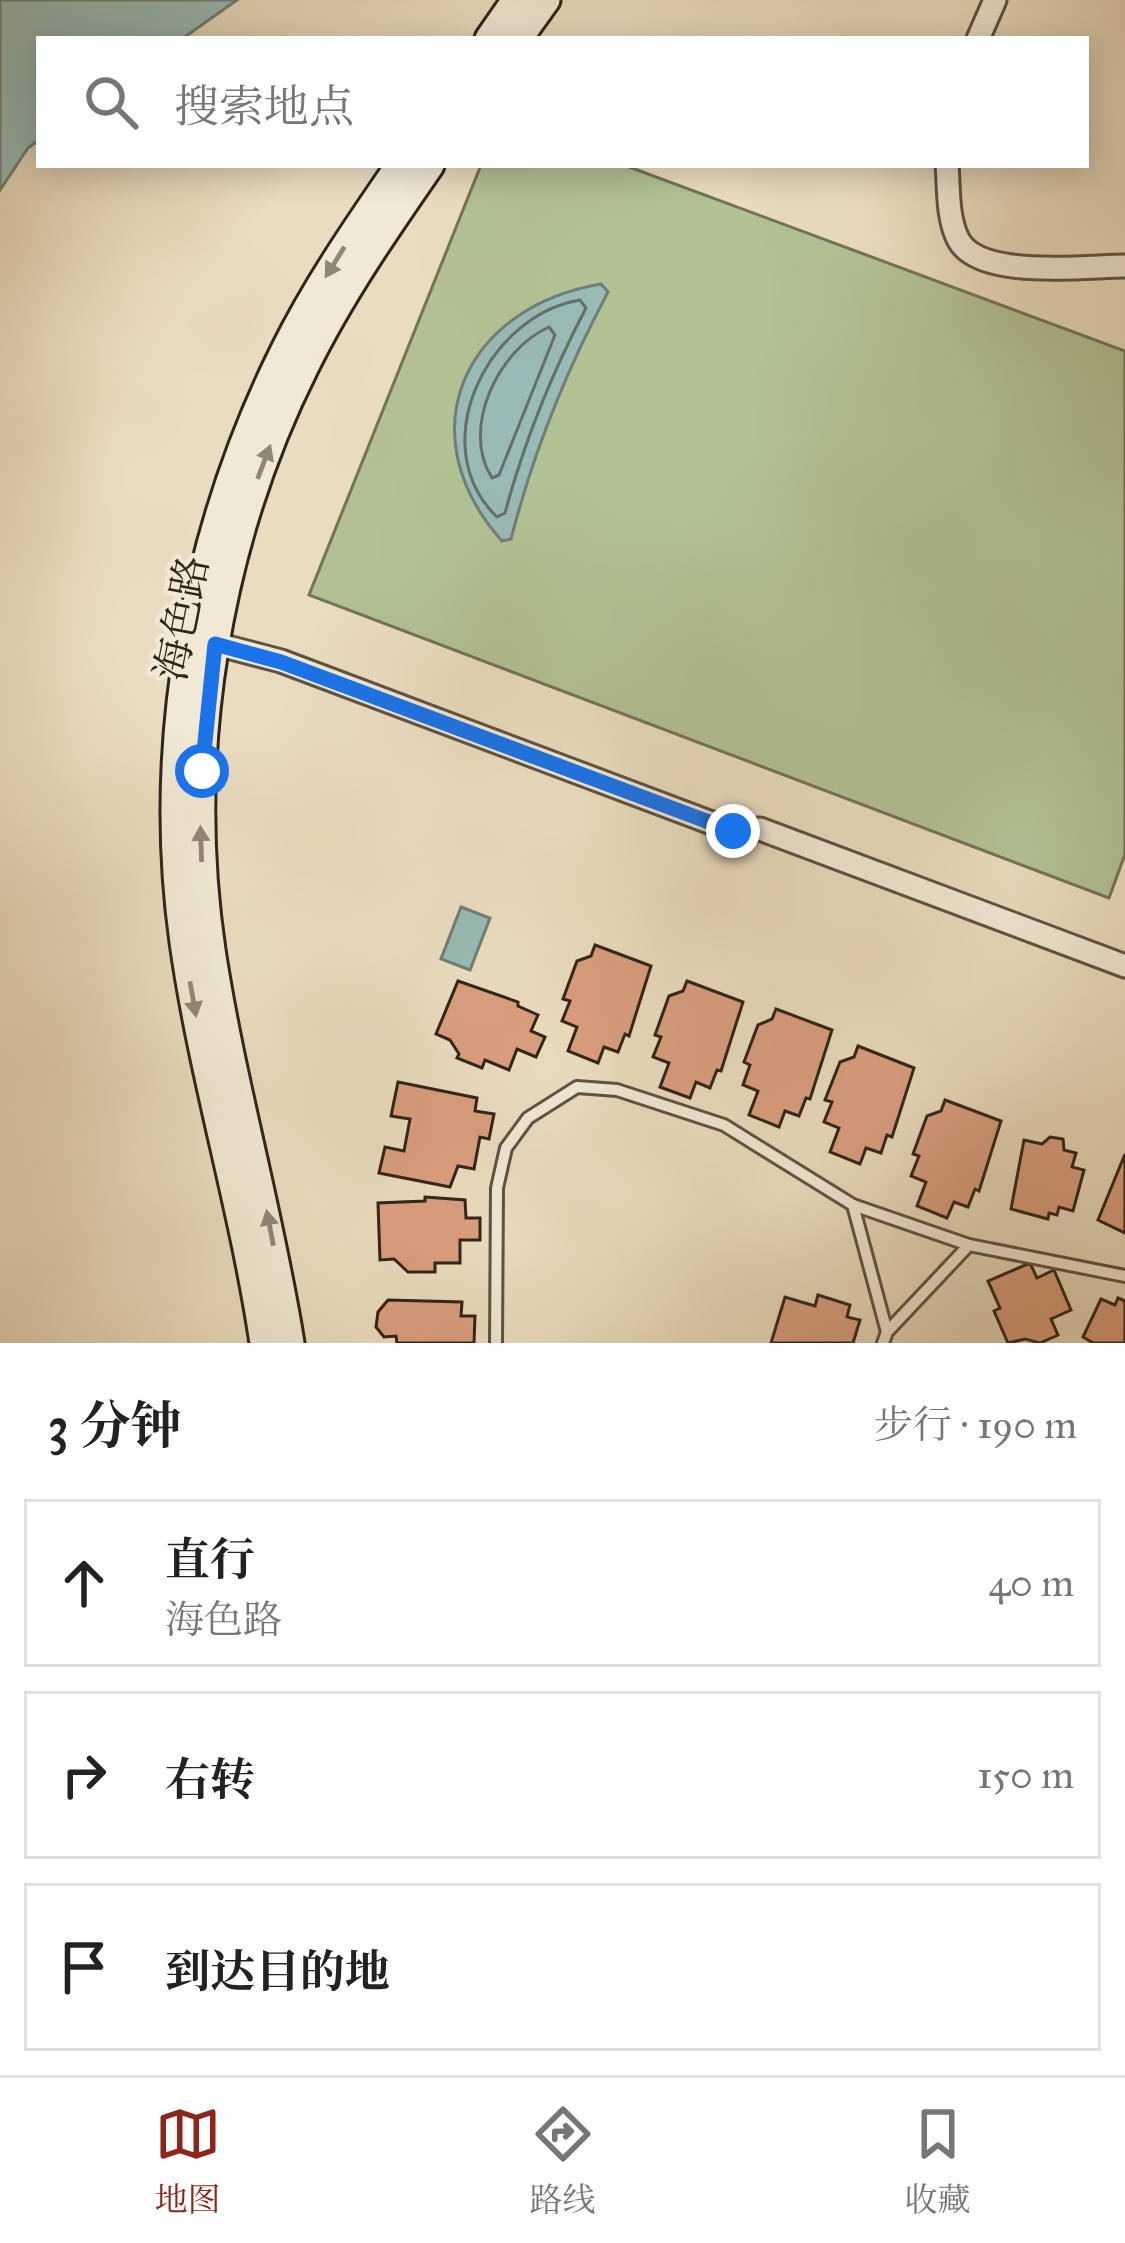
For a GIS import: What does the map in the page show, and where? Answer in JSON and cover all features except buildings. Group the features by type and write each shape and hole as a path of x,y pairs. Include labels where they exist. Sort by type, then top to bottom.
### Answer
{"street":[{"path":"491,36 516,0"},
{"path":"520,36 546,0"},
{"path":"979,36 994,0"},
{"name":"海色路","path":"264,1343 180,910 176,802 183,692 210,550 258,409 306,310 398,168"},
{"name":"海色路","path":"290,1343 205,907 202,758 215,644 254,488 294,388 344,293 428,168"},
{"path":"947,168 952,223 959,243 974,258 998,265 1125,266"},
{"path":"215,644 281,662 733,831 760,829 1125,966"}],"lane":[{"path":"496,1343 497,1189 506,1148 529,1118 577,1087 617,1090 724,1125 853,1205 969,1245 1125,1276"},
{"path":"853,1205 885,1338"},
{"path":"885,1338 969,1245"}],"green space":[{"path":"480,168 632,168 1125,351 1125,854 1109,898 309,595"}],"water":[{"path":"0,0 237,0 186,36 36,36 36,142 0,190"},
{"path":"601,284 608,292 552,413 511,539 502,541 473,500 458,459 455,418 464,381 484,347 514,319 553,297"},
{"path":"461,907 490,918 470,970 441,959"}],"route":[{"path":"202,771 215,644 281,662 733,831"}]}
